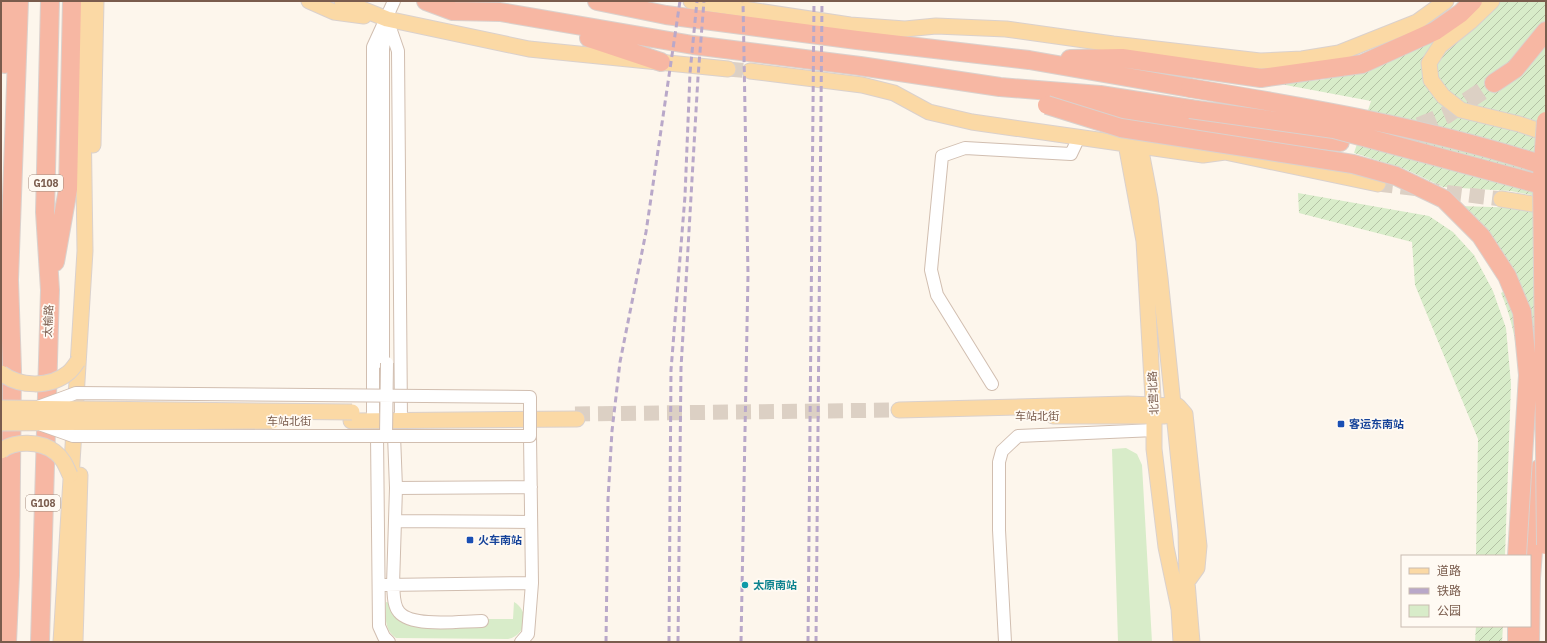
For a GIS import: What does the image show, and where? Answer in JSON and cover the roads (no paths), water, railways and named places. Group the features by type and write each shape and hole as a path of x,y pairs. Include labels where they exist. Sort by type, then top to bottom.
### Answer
{"highway":[{"path":"5,1 4,128 9,280"},
{"name":"G108","path":"7,642 10,576 12,370 9,280 19,1"},
{"name":"太榆路","path":"40,642 50,290 45,212 50,1"},
{"path":"50,290 68,189 72,1"},
{"path":"426,1 453,10 500,12 663,41 860,66 1000,87 1100,94 1334,129 1546,186"},
{"path":"459,1 622,48 661,62"},
{"path":"597,1 695,19 1029,60 1344,114 1499,150 1546,166"},
{"path":"1029,60 1122,58 1261,78 1362,64 1435,31 1461,13 1473,1"},
{"path":"1494,83 1515,69 1546,31"},
{"path":"1000,87 1047,105 1121,128 1354,164 1396,176 1444,199 1480,236 1507,276 1522,312 1528,375 1517,555"},
{"path":"1047,105 1126,114 1287,137 1340,142"},
{"path":"1546,121 1542,177 1546,545"},
{"path":"1531,578 1536,495 1545,405"},
{"path":"1517,627 1517,642"},
{"path":"1530,627 1530,642"}],"main road":[{"path":"61,642 70,475 85,251 83,111 84,1"},
{"path":"75,642 81,454 89,330 96,1"},
{"path":"310,1 334,12 387,19 529,49 728,69"},
{"path":"342,1 387,19"},
{"path":"691,1 850,25 905,29 936,26 1006,29 1113,44 1260,61 1302,59 1339,53 1417,22 1446,1"},
{"path":"1492,1 1470,22 1440,46 1429,64 1431,80 1442,96 1461,110 1519,124 1546,133"},
{"path":"750,71 862,85 894,93 929,112 972,122 1203,155 1225,152 1378,184"},
{"name":"北营北路","path":"1133,145 1146,175 1156,243 1186,530 1187,582 1192,642"},
{"name":"北营北路","path":"1133,145 1145,256 1154,417 1154,449 1166,547 1179,610 1181,642"},
{"path":"1501,199 1546,206"},
{"path":"1,373 21,382 38,384 57,379 68,373 78,361"},
{"path":"1173,412 1178,406 1185,414 1199,546 1197,568 1187,582"},
{"path":"1,408 74,422 351,416 381,428 401,416 576,416"},
{"name":"车站北街","path":"899,413 1154,417 1173,412"},
{"path":"1,423 33,415"},
{"path":"1154,449 1162,434 1170,436 1177,446"},
{"path":"1,451 6,447 21,444 35,444 54,451 63,460 70,475"},
{"path":"1538,642 1538,564 1546,473"}],"street":[{"path":"389,642 384,638 379,626 378,584 381,428 372,47 387,19 394,1"},
{"path":"387,19 383,49 386,115 385,395 381,428 394,448 396,488 393,585 394,600 399,612 407,618 417,622 482,621"},
{"path":"387,19 398,51 401,416"},
{"path":"992,384 937,294 931,270 942,156 964,148 1071,154 1078,137"},
{"path":"33,415 76,393 530,397 532,584 528,634 521,642"},
{"path":"33,415 74,422 381,428 530,441"},
{"path":"1005,642 1000,530 999,462 1002,451 1018,436 1154,417"},
{"path":"396,488 531,487"},
{"path":"395,521 531,522"},
{"path":"378,584 532,584"}],"tunnel":[{"path":"728,69 750,71"},
{"path":"1367,138 1400,134 1446,115 1494,83"},
{"path":"1378,184 1501,199"},
{"path":"575,414 899,410"}],"railway":[{"path":"606,642 608,499 612,431 620,362 646,232 680,1"},
{"path":"669,642 671,370 685,196 690,73 697,1"},
{"path":"678,642 681,368 698,77 704,1"},
{"path":"741,642 748,275 743,1"},
{"path":"808,642 814,1"},
{"path":"816,642 822,1"}],"place":[{"name":"客运东南站","path":"1341,424"},
{"name":"火车南站","path":"470,540"},
{"name":"太原南站","path":"745,585"}]}
